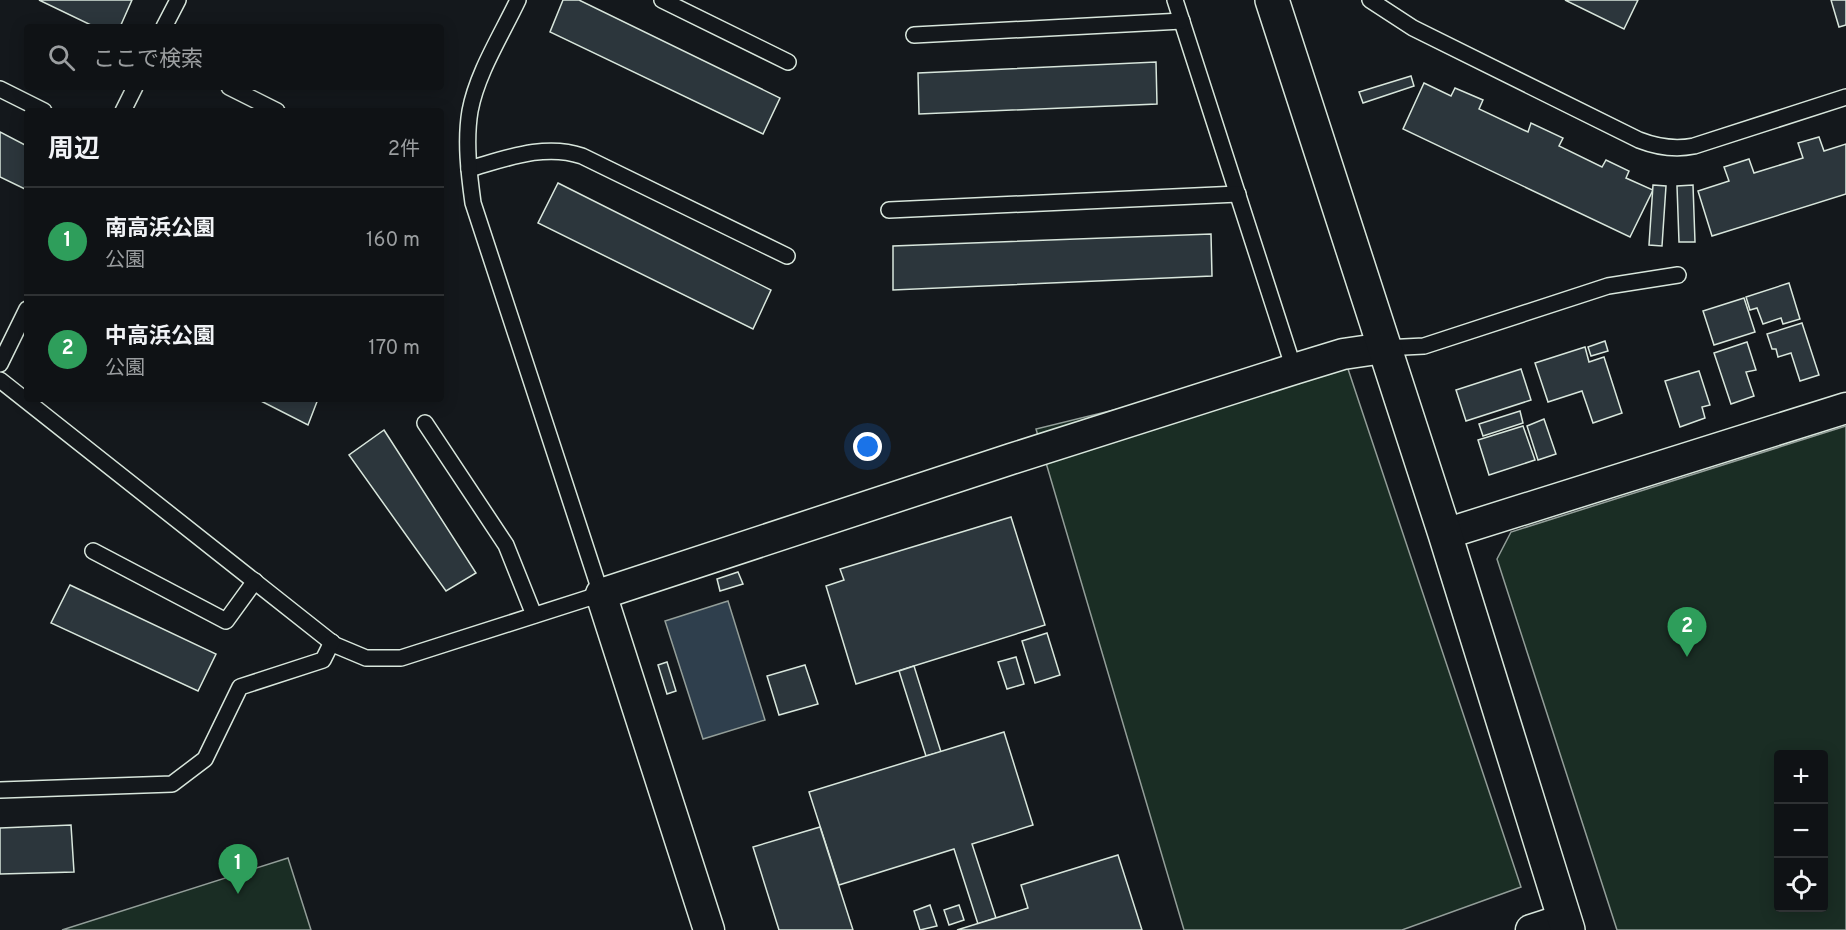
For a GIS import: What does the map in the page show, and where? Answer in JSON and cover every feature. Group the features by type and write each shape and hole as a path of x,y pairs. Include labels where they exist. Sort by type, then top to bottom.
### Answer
{"street":[{"path":"1272,0 1446,534 1566,925 1531,930"},
{"path":"709,930 601,594 1294,369 1343,354 1384,348"},
{"path":"1446,534 1846,408"}],"lane":[{"path":"166,24 178,0"},
{"path":"28,402 332,642 366,658 400,658 601,594 473,204 469,169 470,110 484,70 518,0"},
{"path":"662,0 788,62"},
{"path":"1175,0 1294,369"},
{"path":"1370,0 1413,28 1657,147 1694,146 1846,97"},
{"path":"914,35 1182,21"},
{"path":"0,89 38,108"},
{"path":"124,108 134,90"},
{"path":"235,90 271,108"},
{"path":"469,169 534,152 569,151 787,256"},
{"path":"889,210 1238,194"},
{"path":"1384,348 1424,346 1608,286 1678,275"},
{"path":"0,364 24,315"},
{"path":"0,380 24,399"},
{"path":"425,423 506,545 534,615"},
{"path":"93,551 226,621 255,581"},
{"path":"0,790 172,784 206,759 240,687 323,660 332,642"}],"green space":[{"path":"1343,354 1521,887 1402,930 1184,930 1036,429"},
{"path":"1846,426 1846,930 1617,930 1497,559 1511,532"},
{"path":"288,858 311,930 62,930"}],"water":[{"path":"728,601 765,720 703,739 665,621"}],"building":[{"path":"39,0 132,0 121,24 89,24"},
{"path":"563,0 579,0 780,98 763,134 550,32"},
{"path":"1565,0 1638,0 1624,29"},
{"path":"1831,0 1846,0 1846,25 1839,27"},
{"path":"1156,62 1157,104 919,114 918,73"},
{"path":"1411,76 1414,86 1363,103 1359,92"},
{"path":"1424,83 1451,96 1455,88 1483,100 1479,109 1528,132 1531,123 1563,138 1559,146 1602,167 1606,160 1629,171 1626,178 1653,190 1630,237 1403,129"},
{"path":"0,132 24,144 24,189 0,177"},
{"path":"1819,137 1824,151 1846,144 1846,194 1712,236 1698,191 1729,181 1724,167 1749,159 1754,173 1803,158 1798,143"},
{"path":"558,183 771,290 753,329 538,223"},
{"path":"1653,185 1666,186 1662,246 1649,245"},
{"path":"1693,185 1695,242 1679,242 1677,186"},
{"path":"1211,234 1212,276 893,290 893,246"},
{"path":"1789,283 1800,319 1783,324 1781,318 1763,324 1757,308 1750,310 1746,297"},
{"path":"1744,298 1755,332 1714,345 1703,311"},
{"path":"1802,323 1819,375 1800,381 1791,353 1778,357 1776,349 1772,349 1767,334"},
{"path":"1605,341 1608,351 1591,356 1588,347"},
{"path":"1747,342 1756,370 1746,372 1754,396 1731,404 1714,353"},
{"path":"1585,347 1589,362 1604,357 1622,413 1593,423 1582,391 1548,402 1535,363"},
{"path":"1521,369 1531,400 1466,421 1456,390"},
{"path":"1699,371 1710,405 1702,407 1705,418 1680,427 1665,381"},
{"path":"263,402 317,402 308,425"},
{"path":"1520,411 1523,423 1483,436 1479,424"},
{"path":"1544,419 1556,454 1538,460 1527,426"},
{"path":"1523,426 1535,460 1489,475 1478,440"},
{"path":"384,430 476,573 446,591 349,455"},
{"path":"1011,517 1045,625 856,684 826,586 844,580 840,569"},
{"path":"738,572 743,584 720,591 717,579"},
{"path":"70,585 216,654 198,691 51,623"},
{"path":"1047,633 1060,675 1035,683 1022,641"},
{"path":"1016,657 1024,684 1007,689 998,662"},
{"path":"667,662 676,691 667,694 658,665"},
{"path":"805,665 818,704 779,715 767,676"},
{"path":"914,666 941,752 926,756 899,671"},
{"path":"1004,732 1033,825 972,844 996,918 978,924 954,849 839,885 809,792"},
{"path":"71,825 74,872 0,874 0,828"},
{"path":"820,827 853,930 779,930 753,847"},
{"path":"1118,855 1142,930 957,930 1028,908 1021,885"},
{"path":"930,905 937,926 920,930 914,911"},
{"path":"959,905 964,920 949,925 944,910"}],"place":[{"name":"中高浜公園","path":"1687,657"},
{"name":"南高浜公園","path":"238,894"}]}
